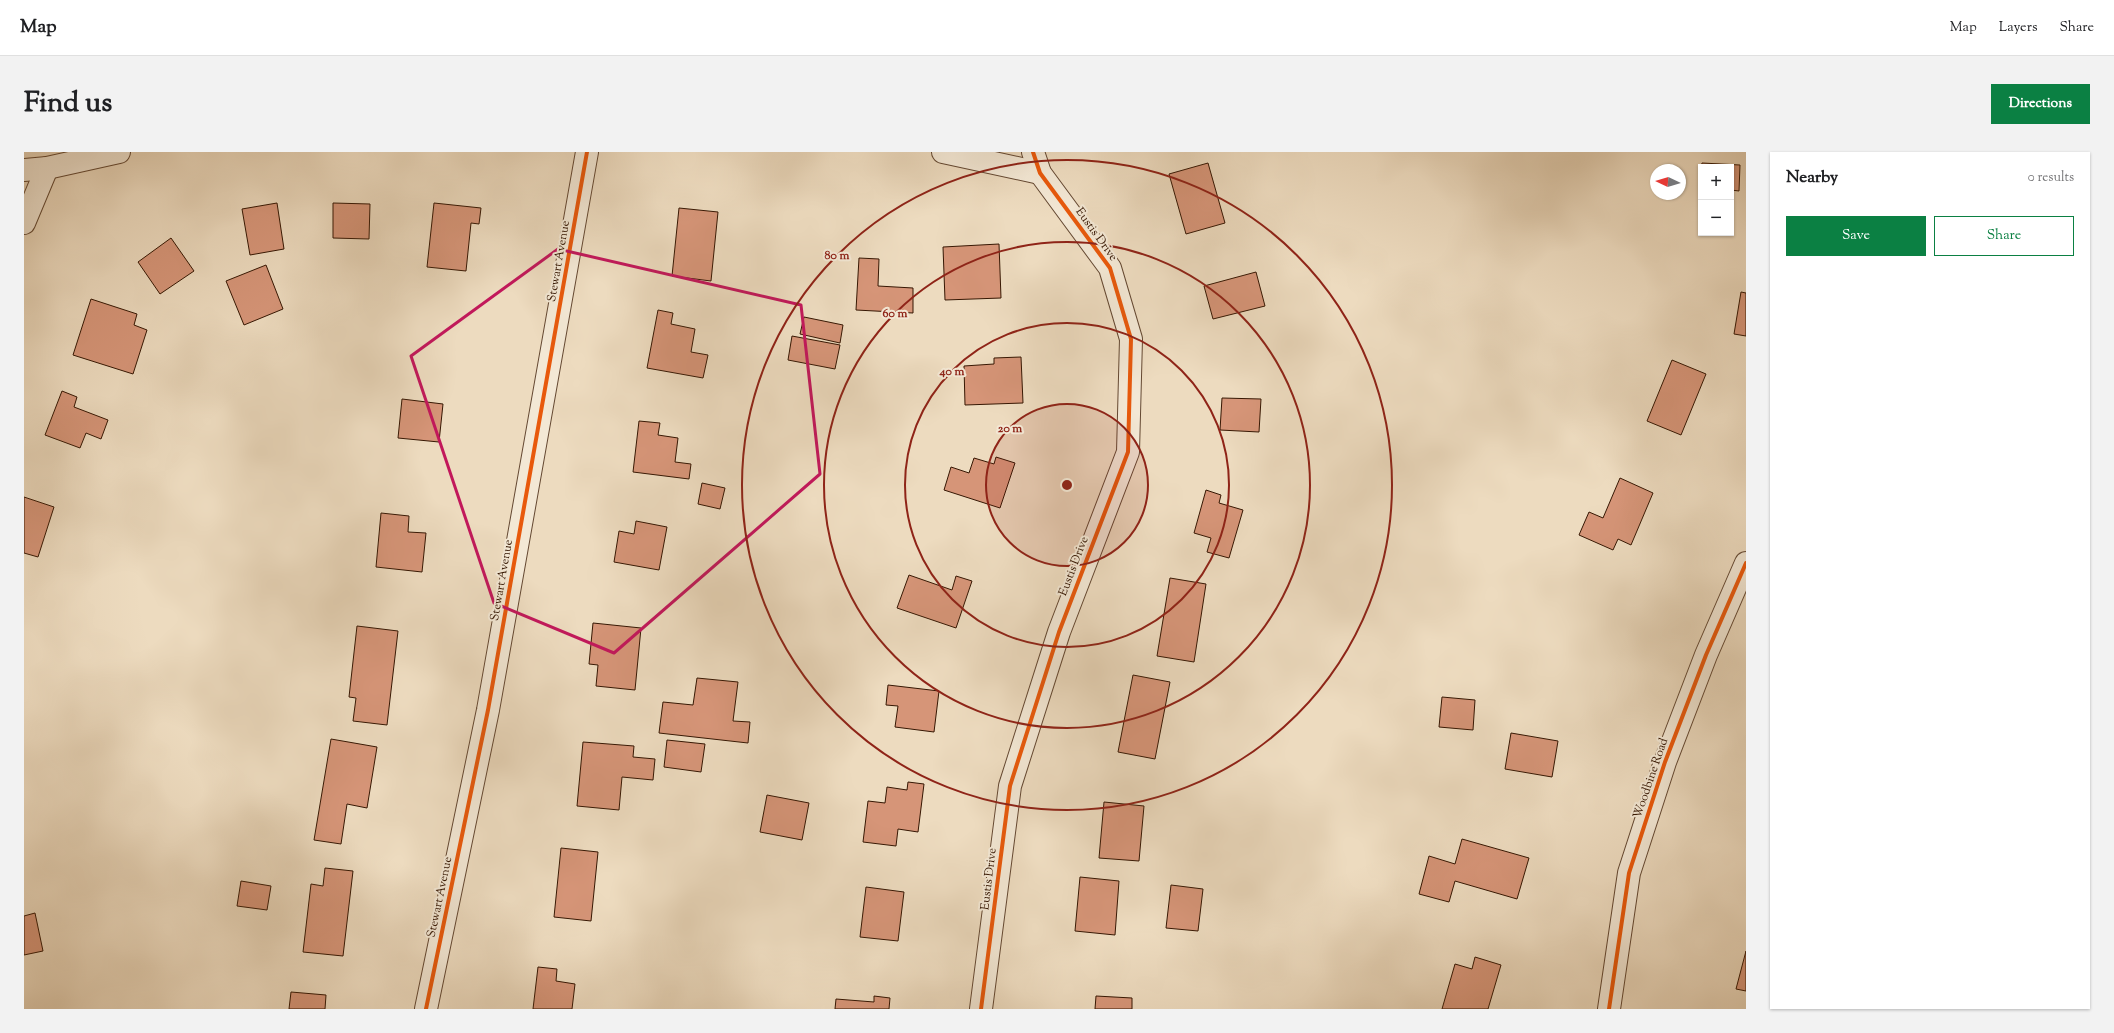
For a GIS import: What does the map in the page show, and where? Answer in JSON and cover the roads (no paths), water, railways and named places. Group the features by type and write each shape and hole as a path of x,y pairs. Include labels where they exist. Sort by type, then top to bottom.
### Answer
{"street":[{"path":"24,170 47,168 119,152"},
{"name":"Stewart Avenue","path":"426,1009 488,710 587,152"},
{"path":"943,152 1040,173"},
{"name":"Eustis Drive","path":"981,1009 1010,786 1058,632 1128,452 1131,339 1110,268 1040,173 1033,152"},
{"path":"24,223 47,168"},
{"name":"Woodbine Road","path":"1609,1009 1628,873 1665,762 1697,677 1746,563"}]}
